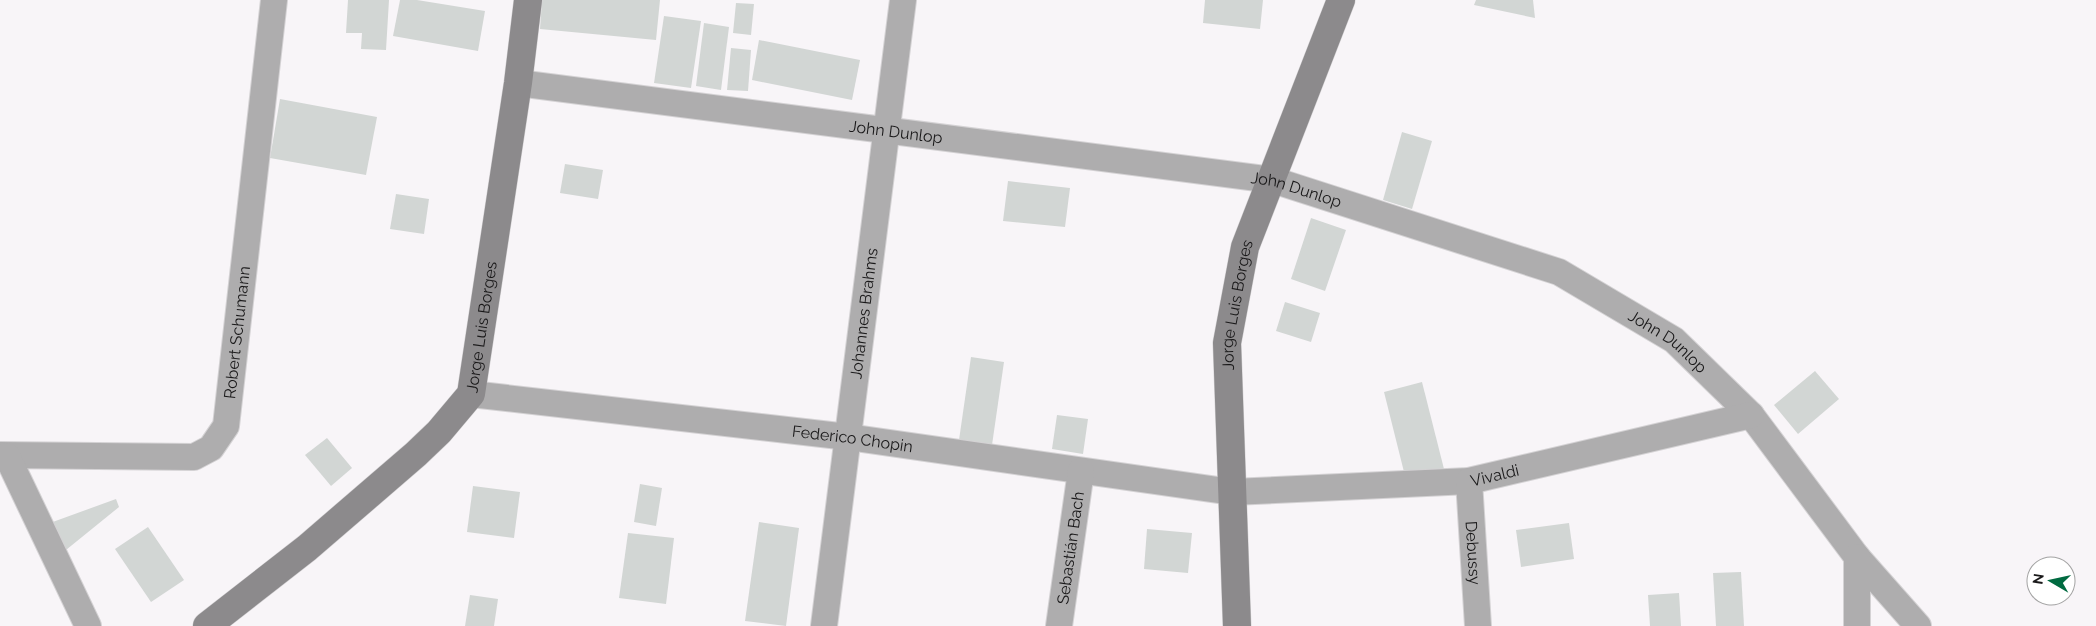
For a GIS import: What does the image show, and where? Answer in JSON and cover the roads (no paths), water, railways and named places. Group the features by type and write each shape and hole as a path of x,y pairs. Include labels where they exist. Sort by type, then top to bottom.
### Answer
{"street":[{"name":"Robert Schumann","path":"3,455 194,457 211,448 226,426 274,0"},
{"name":"Jorge Luis Borges","path":"207,626 307,548 416,454 440,432 471,394 518,83 528,0"},
{"name":"Johannes Brahms","path":"824,626 903,0"},
{"name":"Jorge Luis Borges","path":"1237,626 1227,343 1245,247 1273,180 1341,0"},
{"name":"John Dunlop","path":"518,83 1273,180 1559,272 1674,340 1751,415 1857,558 1918,626"},
{"name":"Federico Chopin","path":"471,394 848,438 1232,492"},
{"name":"Vivaldi","path":"1232,492 1469,481 1751,415"},
{"path":"3,455 88,626"},
{"name":"Sebastián Bach","path":"1059,626 1081,471"},
{"name":"Debussy","path":"1469,481 1478,626"},
{"path":"1857,558 1857,626"}]}
